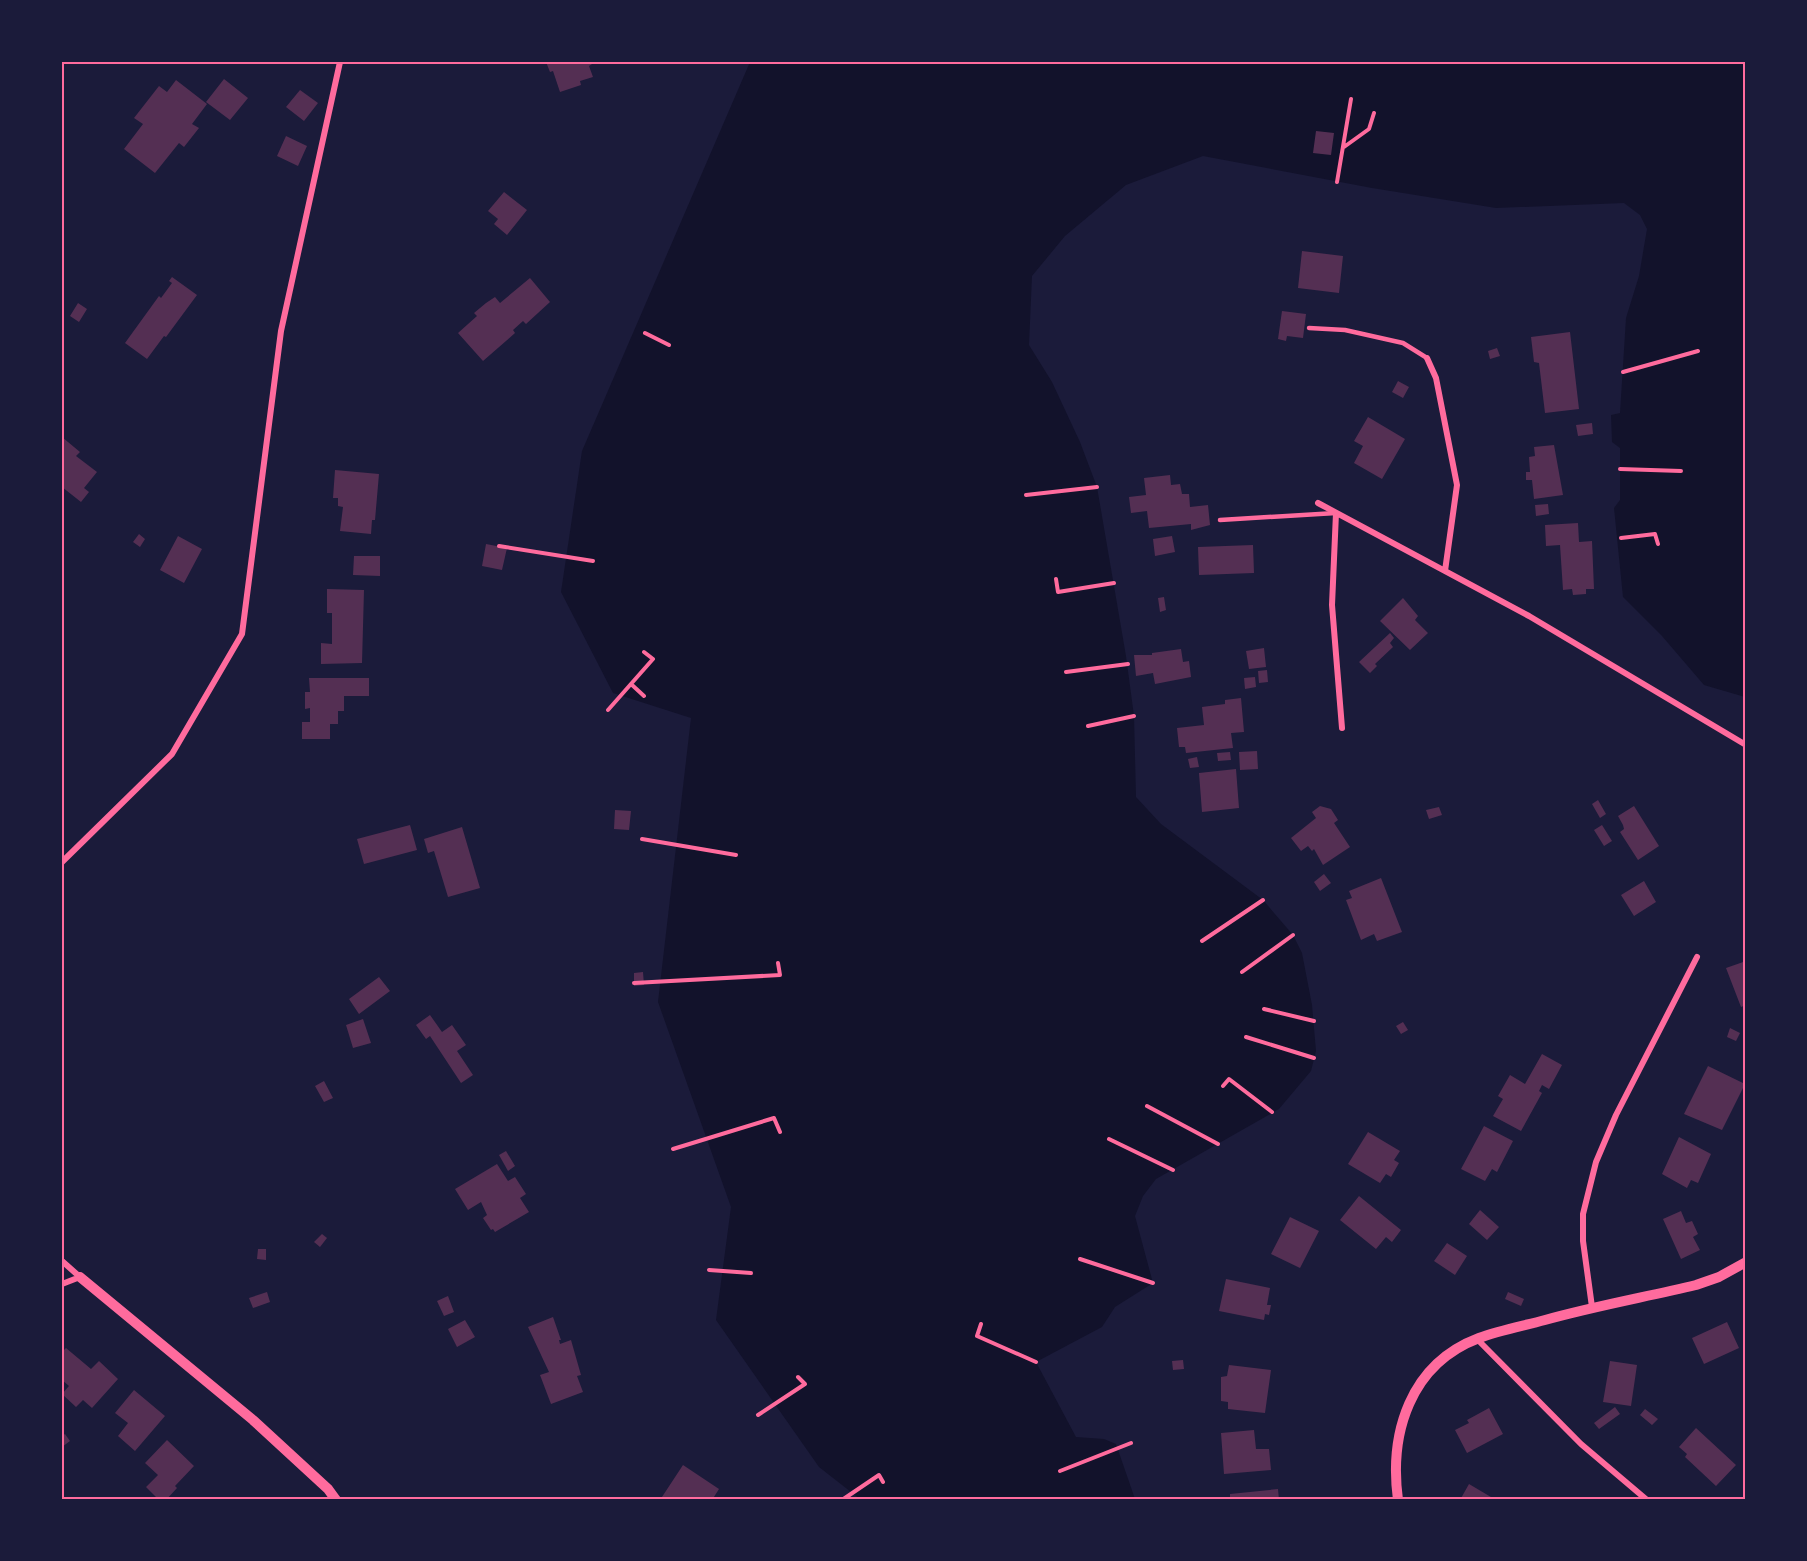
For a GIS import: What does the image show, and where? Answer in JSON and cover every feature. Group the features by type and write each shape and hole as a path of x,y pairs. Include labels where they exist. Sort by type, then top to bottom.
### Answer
{"street":[{"path":"62,862 172,754 242,634 281,331 340,62"},
{"path":"1427,358 1436,378 1456,485 1445,571"},
{"path":"1318,503 1529,616 1746,745"},
{"path":"1336,513 1332,605 1342,728"},
{"path":"1592,1307 1583,1241 1583,1214 1596,1162 1616,1115 1697,957"},
{"path":"62,1261 252,1420 328,1489 336,1500"},
{"path":"1398,1500 1395,1453 1405,1412 1415,1390 1437,1365 1477,1339 1592,1307 1696,1285 1719,1277 1746,1262"},
{"path":"62,1284 80,1277"},
{"path":"1477,1339 1581,1444 1647,1500"}],"lane":[{"path":"1309,328 1345,330 1403,343 1427,358"},
{"path":"1220,520 1336,513"}],"path":[{"path":"1337,182 1351,99"},
{"path":"1343,148 1368,129 1374,113"},
{"path":"645,333 669,345"},
{"path":"1623,372 1698,351"},
{"path":"1620,469 1681,471"},
{"path":"1026,495 1097,488"},
{"path":"1621,538 1655,534 1658,544"},
{"path":"499,546 593,561"},
{"path":"1056,579 1058,592 1114,583"},
{"path":"608,710 653,659 644,652"},
{"path":"1066,672 1128,664"},
{"path":"631,684 644,696"},
{"path":"1088,726 1134,716"},
{"path":"642,839 736,855"},
{"path":"1202,940 1263,900"},
{"path":"1242,972 1293,935"},
{"path":"634,983 780,975 778,963"},
{"path":"1264,1009 1314,1021"},
{"path":"1246,1037 1314,1058"},
{"path":"1223,1086 1229,1079 1272,1112"},
{"path":"1147,1106 1218,1144"},
{"path":"673,1149 774,1118 780,1132"},
{"path":"1108,1139 1173,1170"},
{"path":"1080,1259 1153,1283"},
{"path":"709,1270 751,1273"},
{"path":"981,1324 977,1336 1036,1362"},
{"path":"758,1415 805,1384 798,1377"},
{"path":"1060,1471 1131,1443"},
{"path":"842,1500 879,1475 882,1482"}],"shaded area":[{"path":"750,62 1745,62 1745,697 1704,685 1662,636 1623,597 1614,508 1620,500 1620,448 1612,442 1611,415 1620,413 1626,318 1639,276 1647,229 1640,215 1624,203 1496,208 1372,188 1203,156 1126,185 1065,236 1032,276 1029,345 1052,382 1080,442 1097,487 1134,716 1136,797 1161,824 1263,900 1293,935 1302,953 1312,1005 1316,1051 1311,1071 1279,1109 1156,1179 1143,1196 1135,1216 1153,1283 1115,1307 1102,1327 1036,1362 1076,1437 1104,1439 1116,1444 1135,1499 860,1499 819,1467 716,1320 731,1207 658,1002 691,718 613,693 561,592 582,451"}],"building":[{"path":"546,62 591,62 589,66 593,77 580,81 581,85 560,92 553,71 550,72"},
{"path":"224,79 248,98 230,120 206,102"},
{"path":"176,80 207,104 192,124 199,128 184,147 179,143 155,173 124,149 143,124 134,118 159,86 167,92"},
{"path":"300,90 318,103 304,121 286,107"},
{"path":"1316,131 1334,133 1331,155 1313,153"},
{"path":"286,136 307,146 298,166 277,156"},
{"path":"504,192 527,210 507,235 494,224 498,219 488,211"},
{"path":"1302,251 1343,256 1339,293 1298,288"},
{"path":"172,277 197,295 147,359 125,343 159,296 161,298 172,283 169,281"},
{"path":"530,278 550,302 526,324 523,321 513,330 515,333 483,361 458,333 477,316 474,313 486,303 495,297 500,303"},
{"path":"78,303 87,309 79,322 70,316"},
{"path":"1282,311 1306,314 1303,338 1287,336 1286,341 1278,339"},
{"path":"1570,332 1579,409 1545,413 1539,363 1534,362 1531,337"},
{"path":"1497,348 1500,356 1490,359 1488,351"},
{"path":"1398,381 1409,387 1403,398 1392,392"},
{"path":"1368,417 1405,439 1382,479 1354,463 1363,446 1354,441"},
{"path":"1592,423 1593,434 1578,436 1576,425"},
{"path":"62,437 80,452 76,456 97,472 84,488 89,492 81,502 62,487"},
{"path":"1554,445 1563,495 1534,499 1532,480 1526,480 1526,472 1530,472 1529,457 1535,456 1534,447"},
{"path":"335,470 379,474 375,520 372,520 371,534 340,531 343,507 338,506 338,498 333,498"},
{"path":"1170,475 1171,485 1180,484 1182,494 1189,494 1190,507 1208,505 1210,525 1191,530 1191,524 1149,528 1147,511 1131,513 1129,497 1146,495 1144,478"},
{"path":"1548,504 1549,514 1536,516 1535,505"},
{"path":"1578,523 1579,542 1592,541 1594,589 1586,589 1586,594 1573,595 1572,589 1563,590 1560,545 1546,546 1545,525"},
{"path":"139,534 145,539 140,547 133,542"},
{"path":"178,536 202,549 184,583 160,570"},
{"path":"1172,536 1175,552 1155,556 1153,539"},
{"path":"486,544 507,548 502,570 482,566"},
{"path":"1253,545 1254,573 1199,575 1198,547"},
{"path":"354,556 380,556 380,576 353,575"},
{"path":"327,589 364,590 362,663 321,664 321,643 332,644 332,613 327,613"},
{"path":"1164,597 1166,610 1160,612 1158,598"},
{"path":"1403,598 1418,616 1415,620 1428,633 1410,650 1380,621"},
{"path":"1390,633 1394,638 1390,643 1393,647 1375,664 1377,666 1370,673 1359,662"},
{"path":"1264,648 1266,667 1249,669 1246,651"},
{"path":"1181,649 1183,662 1189,661 1191,677 1155,684 1153,673 1136,676 1134,655 1152,655 1152,653"},
{"path":"1267,670 1268,682 1259,683 1258,671"},
{"path":"1255,677 1256,687 1245,689 1244,678"},
{"path":"309,678 369,678 369,696 344,696 344,711 338,711 338,724 330,724 330,739 302,739 302,722 310,722 310,708 305,709 305,692 310,692"},
{"path":"1241,698 1244,732 1231,733 1233,748 1186,753 1185,747 1179,747 1177,728 1204,725 1202,707 1225,704 1225,700"},
{"path":"1257,751 1258,769 1240,770 1239,752"},
{"path":"1230,752 1231,760 1218,761 1217,753"},
{"path":"1197,757 1199,767 1190,768 1188,759"},
{"path":"1236,769 1239,808 1202,812 1199,773"},
{"path":"1598,800 1606,814 1600,818 1592,804"},
{"path":"1320,806 1331,809 1338,820 1334,823 1350,847 1323,865 1314,849 1312,851 1308,846 1301,851 1291,838 1316,818 1312,812"},
{"path":"1634,806 1659,846 1638,860 1620,832 1624,829 1618,816"},
{"path":"1439,807 1442,815 1429,819 1426,810"},
{"path":"615,810 631,811 629,830 614,829"},
{"path":"410,825 417,850 364,864 357,839"},
{"path":"1602,825 1612,841 1604,846 1594,830"},
{"path":"462,827 480,888 448,897 434,851 428,853 424,839"},
{"path":"1324,874 1331,883 1320,891 1314,882"},
{"path":"1381,878 1402,932 1377,941 1374,934 1361,940 1346,900 1352,898 1349,891"},
{"path":"1644,881 1656,902 1634,916 1621,895"},
{"path":"1746,961 1746,1005 1741,1007 1726,968"},
{"path":"643,972 644,985 634,986 634,973"},
{"path":"379,977 390,991 359,1014 349,999"},
{"path":"430,1015 442,1032 452,1025 466,1045 457,1051 473,1075 461,1083 430,1036 426,1039 416,1025"},
{"path":"363,1019 371,1043 353,1048 346,1025"},
{"path":"1403,1022 1408,1030 1401,1034 1396,1026"},
{"path":"1730,1028 1740,1033 1736,1041 1727,1037"},
{"path":"1542,1054 1562,1065 1549,1089 1542,1085 1539,1091 1542,1093 1521,1131 1493,1116 1503,1099 1498,1096 1510,1075 1525,1084"},
{"path":"1708,1066 1745,1084 1722,1130 1684,1114"},
{"path":"324,1081 333,1098 324,1102 315,1086"},
{"path":"1484,1126 1513,1141 1497,1172 1492,1169 1485,1181 1461,1169"},
{"path":"1368,1132 1400,1151 1394,1160 1399,1163 1391,1177 1386,1174 1380,1183 1348,1164"},
{"path":"1679,1137 1711,1154 1698,1183 1691,1180 1687,1188 1662,1174"},
{"path":"506,1151 515,1166 508,1171 499,1155"},
{"path":"497,1164 508,1181 515,1177 526,1194 520,1198 529,1212 495,1232 483,1218 487,1215 481,1202 468,1210 455,1189"},
{"path":"1359,1196 1401,1230 1392,1242 1386,1237 1376,1249 1340,1220"},
{"path":"1480,1210 1499,1227 1487,1240 1469,1224"},
{"path":"1681,1211 1686,1223 1692,1221 1698,1234 1693,1237 1700,1250 1681,1259 1663,1219"},
{"path":"1290,1217 1319,1231 1300,1268 1271,1254"},
{"path":"322,1234 327,1238 320,1247 314,1242"},
{"path":"1447,1243 1467,1256 1455,1275 1434,1261"},
{"path":"258,1249 266,1249 266,1260 257,1259"},
{"path":"1226,1279 1270,1288 1267,1305 1271,1305 1269,1315 1265,1314 1264,1320 1219,1311"},
{"path":"267,1292 270,1302 253,1308 249,1298"},
{"path":"1508,1292 1524,1299 1521,1306 1505,1299"},
{"path":"448,1296 454,1312 444,1316 437,1301"},
{"path":"553,1317 561,1340 559,1340 560,1344 571,1340 581,1375 577,1376 583,1392 551,1404 540,1375 549,1372 528,1327"},
{"path":"465,1320 475,1337 457,1347 448,1329"},
{"path":"1727,1322 1739,1348 1704,1364 1692,1338"},
{"path":"66,1348 91,1369 99,1361 118,1379 92,1408 83,1400 76,1407 62,1394 69,1386 62,1380 62,1352"},
{"path":"1183,1360 1184,1369 1173,1370 1172,1361"},
{"path":"1610,1361 1637,1365 1631,1406 1603,1402"},
{"path":"1229,1365 1271,1370 1265,1413 1228,1409 1228,1402 1221,1401 1221,1377 1227,1376"},
{"path":"134,1390 165,1416 135,1451 118,1436 128,1423 115,1413"},
{"path":"1615,1407 1620,1414 1599,1429 1594,1423"},
{"path":"1489,1408 1503,1434 1467,1453 1455,1430 1469,1423 1467,1420"},
{"path":"1645,1409 1658,1419 1652,1425 1640,1415"},
{"path":"1696,1428 1736,1465 1716,1486 1685,1457 1687,1454 1679,1447"},
{"path":"1254,1430 1256,1449 1269,1449 1271,1470 1224,1474 1221,1433"},
{"path":"65,1434 70,1441 62,1447 62,1436"},
{"path":"167,1440 194,1466 175,1486 177,1488 166,1500 159,1500 146,1487 158,1475 145,1463"},
{"path":"683,1465 719,1489 712,1500 660,1500"},
{"path":"1469,1484 1496,1500 1460,1500"},
{"path":"1278,1489 1279,1500 1230,1500 1230,1494"}]}
